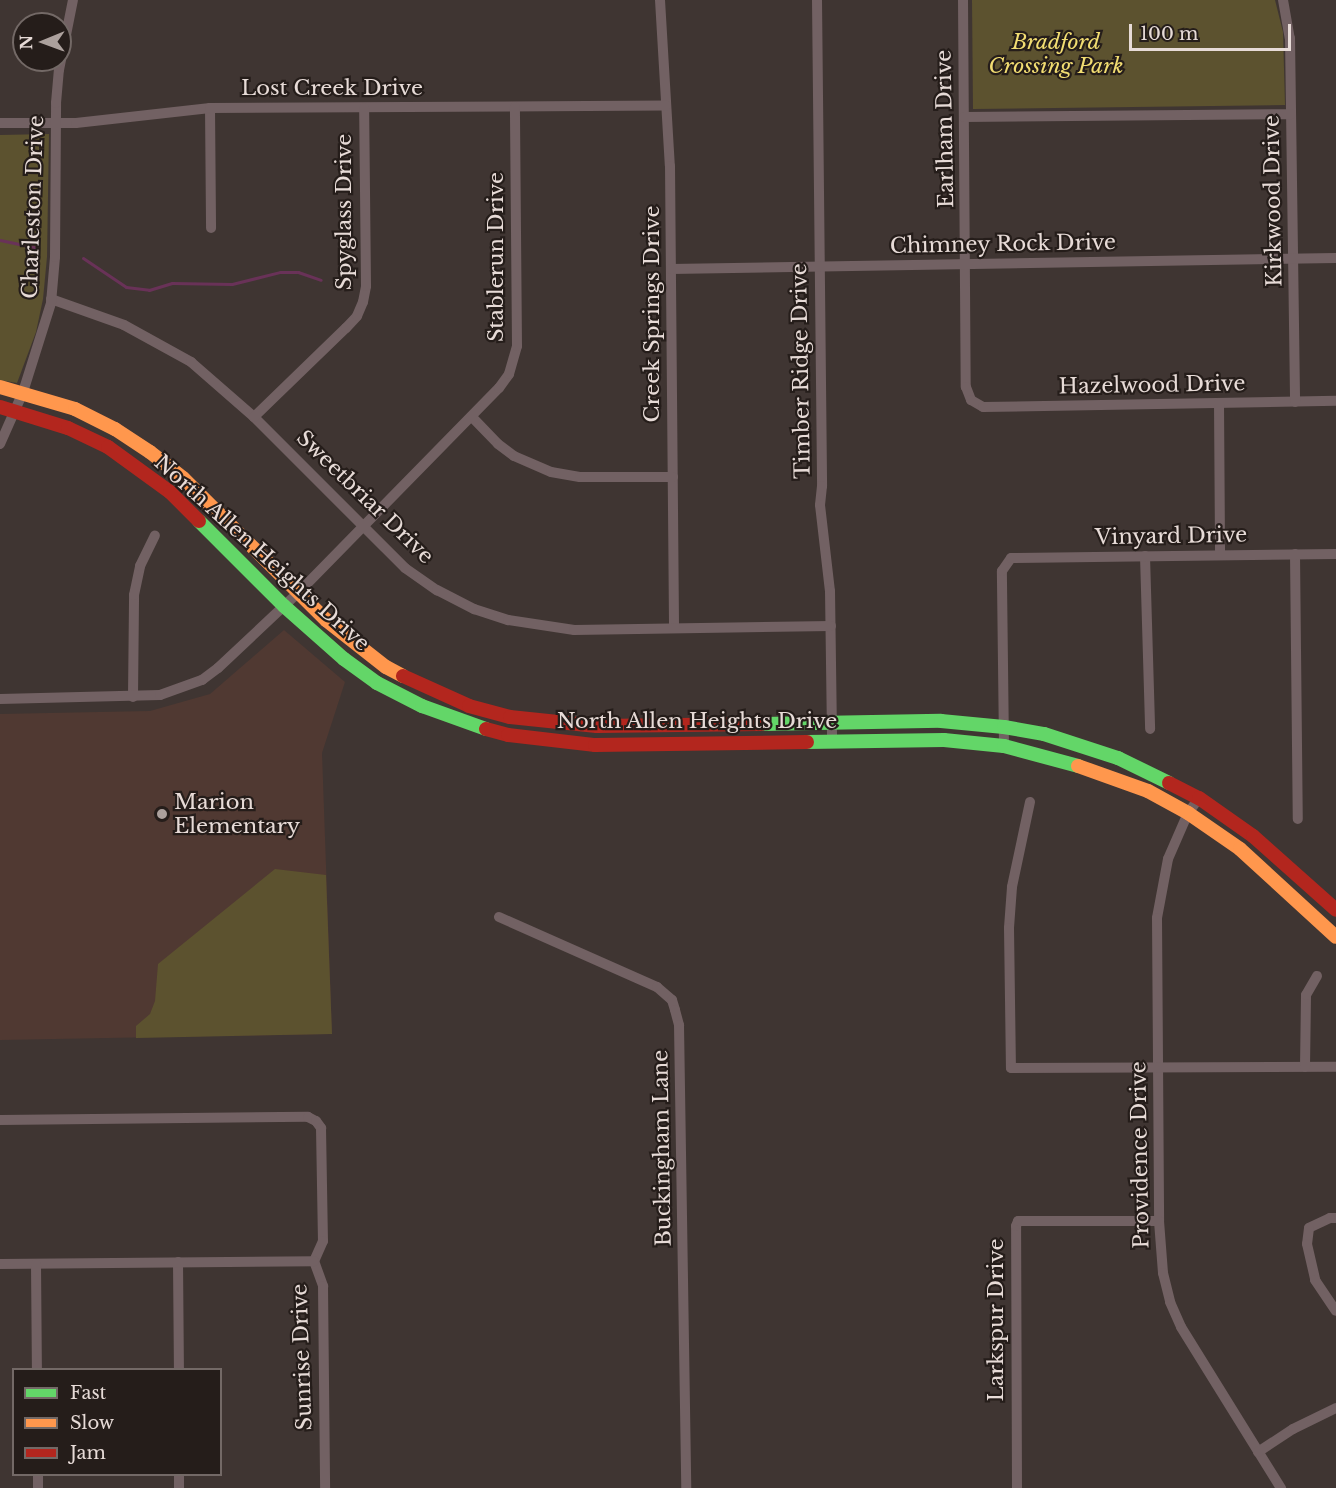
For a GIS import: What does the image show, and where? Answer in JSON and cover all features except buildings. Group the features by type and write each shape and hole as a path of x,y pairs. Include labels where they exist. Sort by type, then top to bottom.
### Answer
{"main road":[{"name":"North Allen Heights Drive","path":"0,387 75,409 115,429 150,452 183,478 326,620 386,667 439,693 510,717 597,726 940,721 1004,727 1044,734 1118,758 1199,798 1253,836 1336,910"},
{"name":"North Allen Heights Drive","path":"0,407 68,428 108,447 138,468 170,492 284,606 344,659 377,683 432,711 508,735 595,745 945,740 1004,746 1074,763 1148,791 1188,813 1240,849 1336,937"}],"street":[{"name":"Charleston Drive","path":"0,444 23,392 44,331 51,299 55,257 59,70 74,0"},
{"name":"Creek Springs Drive","path":"660,0 670,166 674,628"},
{"name":"Timber Ridge Drive","path":"817,0 822,486 820,506 830,591 832,742"},
{"name":"Earlham Drive","path":"963,0 966,387 971,400"},
{"name":"Kirkwood Drive","path":"1283,0 1290,38 1296,402"},
{"name":"Lost Creek Drive","path":"0,123 57,122 210,108 666,106"},
{"name":"Stablerun Drive","path":"363,526 472,417 509,374 517,346 515,107"},
{"path":"210,108 211,228"},
{"name":"Spyglass Drive","path":"254,417 346,328 357,316 363,302 366,286 364,108"},
{"path":"964,117 1291,114"},
{"name":"Chimney Rock Drive","path":"671,269 1336,258"},
{"name":"Sweetbriar Drive","path":"51,299 124,325 191,362 254,417 405,568 437,590 474,609 508,620 574,630 831,626"},
{"name":"Hazelwood Drive","path":"971,400 983,407 1336,401"},
{"path":"1219,403 1220,555"},
{"path":"472,417 498,444 514,456 551,472 580,477 673,477"},
{"path":"0,699 160,695 202,680 284,606 363,526"},
{"path":"133,697 134,595 140,567 155,535"},
{"path":"1295,554 1298,819"},
{"name":"Vinyard Drive","path":"1004,727 1002,571 1007,561 1016,557 1336,554"},
{"path":"1146,556 1150,729"},
{"path":"1004,727 1004,746"},
{"name":"Providence Drive","path":"1199,798 1188,813 1168,859 1160,894 1156,944 1159,1221 1163,1273 1170,1302 1181,1327 1281,1488"},
{"path":"1030,802 1012,887 1009,928 1011,1068 1336,1067"},
{"name":"Buckingham Lane","path":"499,917 657,987 672,1000 679,1025 686,1488"},
{"path":"1305,1067 1306,995 1317,976"},
{"name":"Sunrise Drive","path":"0,1120 308,1117 316,1121 321,1128 322,1241 314,1261 323,1286 325,1488"},
{"path":"1336,1218 1330,1218 1309,1228 1307,1244 1315,1280 1336,1311"},
{"name":"Larkspur Drive","path":"1017,1488 1016,1226 1018,1221 1159,1221"},
{"path":"0,1264 314,1261"},
{"path":"178,1262 179,1368"},
{"path":"36,1264 37,1368"},
{"path":"1258,1452 1293,1429 1336,1408"}],"shaded area":[{"name":"Marion Elementary","path":"284,630 345,682 322,753 332,1034 0,1040 0,714 150,711 210,694"}],"green space":[{"name":"Bradford Crossing Park","path":"972,0 1275,0 1283,32 1285,105 973,109"},
{"path":"49,134 47,257 43,299 36,332 17,383 0,380 0,135"},
{"path":"275,869 326,875 332,1034 136,1038 136,1026 150,1014 155,1001 158,964"}],"waterway":[{"path":"0,240 34,247"},
{"path":"83,258 126,287 149,290 172,283 232,284 280,272 298,272 321,280"}],"traffic: fast":[{"path":"199,521 284,606 344,659 377,683 422,706 486,729"},
{"path":"761,724 941,721 1004,727 1044,734 1118,758 1169,783"},
{"path":"807,742 944,740 1004,746 1078,766"}],"traffic: slow":[{"path":"0,387 75,409 115,429 150,452 183,478 326,620 386,667 403,676"},
{"path":"1078,766 1148,791 1188,813 1240,849 1336,937"}],"traffic: jam":[{"path":"0,407 68,428 108,447 170,492 199,521"},
{"path":"403,676 469,706 510,717 597,726 761,724"},
{"path":"486,729 508,735 595,745 807,742"},
{"path":"1169,783 1199,798 1253,836 1336,910"}],"place":[{"name":"Marion Elementary","path":"162,814"}]}
